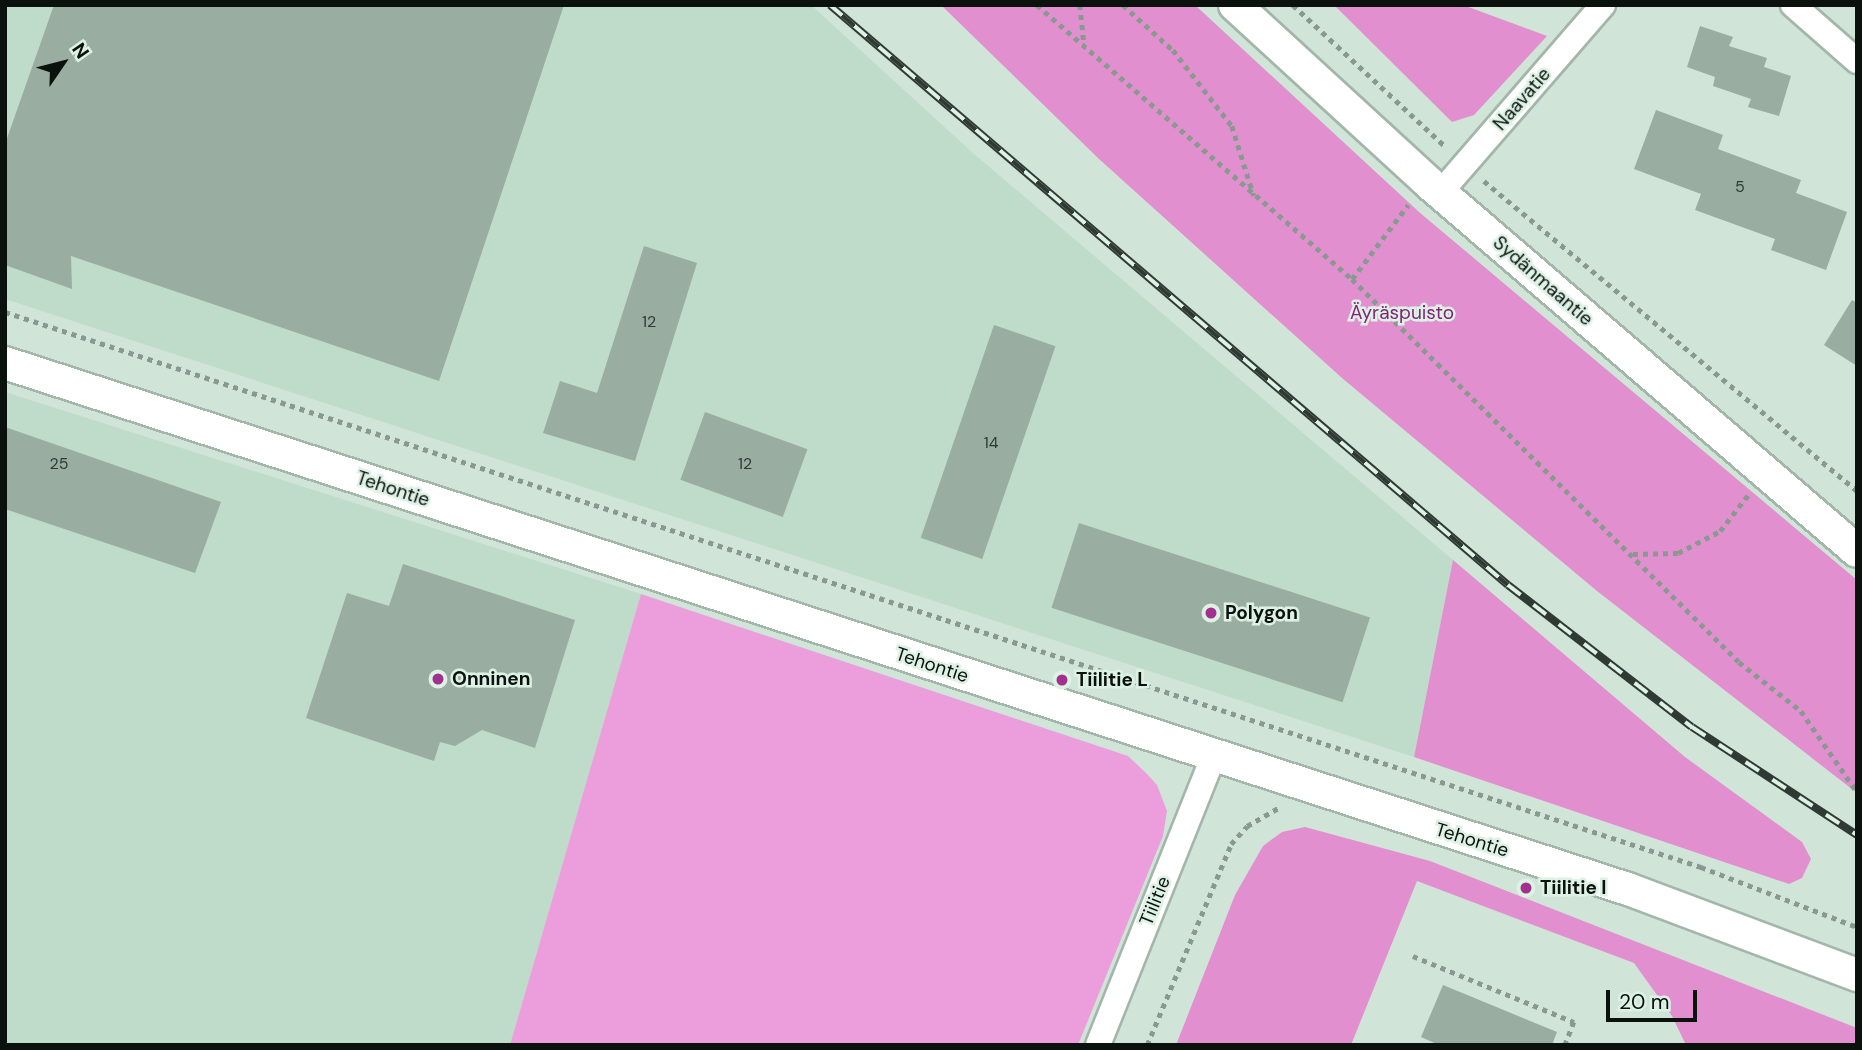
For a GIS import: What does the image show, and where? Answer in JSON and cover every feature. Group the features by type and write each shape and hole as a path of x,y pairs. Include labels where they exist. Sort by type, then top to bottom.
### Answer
{"street":[{"name":"Sydänmaantie","path":"1235,5 1435,188 1857,551"},
{"name":"Naavatie","path":"1435,188 1603,5"},
{"path":"1793,5 1857,61"},
{"name":"Tehontie","path":"5,363 1213,757 1628,889 1857,975"},
{"name":"Tiilitie","path":"1098,1045 1213,757"}],"path":[{"path":"1037,5 1254,197 1352,279 1739,662 1801,711 1857,792"},
{"path":"1080,5 1084,44"},
{"path":"1123,5 1173,50 1231,126 1254,197"},
{"path":"1293,5 1447,148"},
{"path":"1482,180 1857,491"},
{"path":"1352,279 1388,226 1435,188"},
{"path":"5,312 1700,867 1857,928"},
{"path":"1632,554 1678,553 1720,531 1763,470"},
{"path":"1147,1045 1231,844 1247,826 1278,808"},
{"path":"1413,956 1574,1022 1565,1045"}],"shaded area":[{"path":"5,5 811,5 974,154 1453,560 1414,757 5,299"},
{"path":"5,392 641,594 510,1045 5,1045"},
{"path":"641,594 1128,756 1147,774 1157,785 1167,811 1163,836 1078,1045 510,1045"}],"green space":[{"name":"Äyräspuisto","path":"941,5 1195,5 1419,212 1857,580 1857,793 1597,591 1342,378 1099,159"},
{"path":"1334,5 1463,5 1547,36 1474,115 1452,122"},
{"path":"1453,560 1685,757 1802,842 1811,859 1802,878 1789,884 1414,757"},
{"path":"1305,827 1430,861 1857,1028 1857,1045 1686,1045 1672,1016 1634,963 1417,881 1351,1045 1176,1045 1235,895 1263,846 1282,832"}],"building":[{"path":"54,5 564,5 439,381 71,256 72,289 5,265 5,144"},
{"path":"1700,26 1733,37 1729,46 1767,58 1764,67 1791,76 1779,116 1748,107 1751,99 1713,86 1715,77 1687,67"},
{"path":"1656,110 1723,135 1718,149 1801,180 1796,193 1847,212 1826,270 1771,250 1775,239 1695,210 1701,194 1634,169"},
{"path":"644,246 697,263 635,461 543,433 560,381 597,393"},
{"path":"1852,300 1857,303 1857,366 1824,345"},
{"path":"994,325 1055,346 982,559 921,538"},
{"path":"705,412 807,449 783,517 680,480"},
{"path":"5,427 221,502 195,573 5,509"},
{"name":"Polygon","path":"1079,523 1370,618 1343,702 1051,608"},
{"name":"Onninen","path":"403,564 575,620 535,748 482,730 455,746 440,742 434,761 306,718 347,593 389,606"},
{"path":"1443,985 1557,1032 1552,1045 1439,1045 1421,1037"}],"railway":[{"path":"830,5 1508,585 1692,727 1857,835"}],"place":[{"name":"Polygon","path":"1211,613"},
{"name":"Onninen","path":"438,679"},
{"name":"Tiilitie L","path":"1062,680"},
{"name":"Tiilitie I","path":"1526,888"}]}
